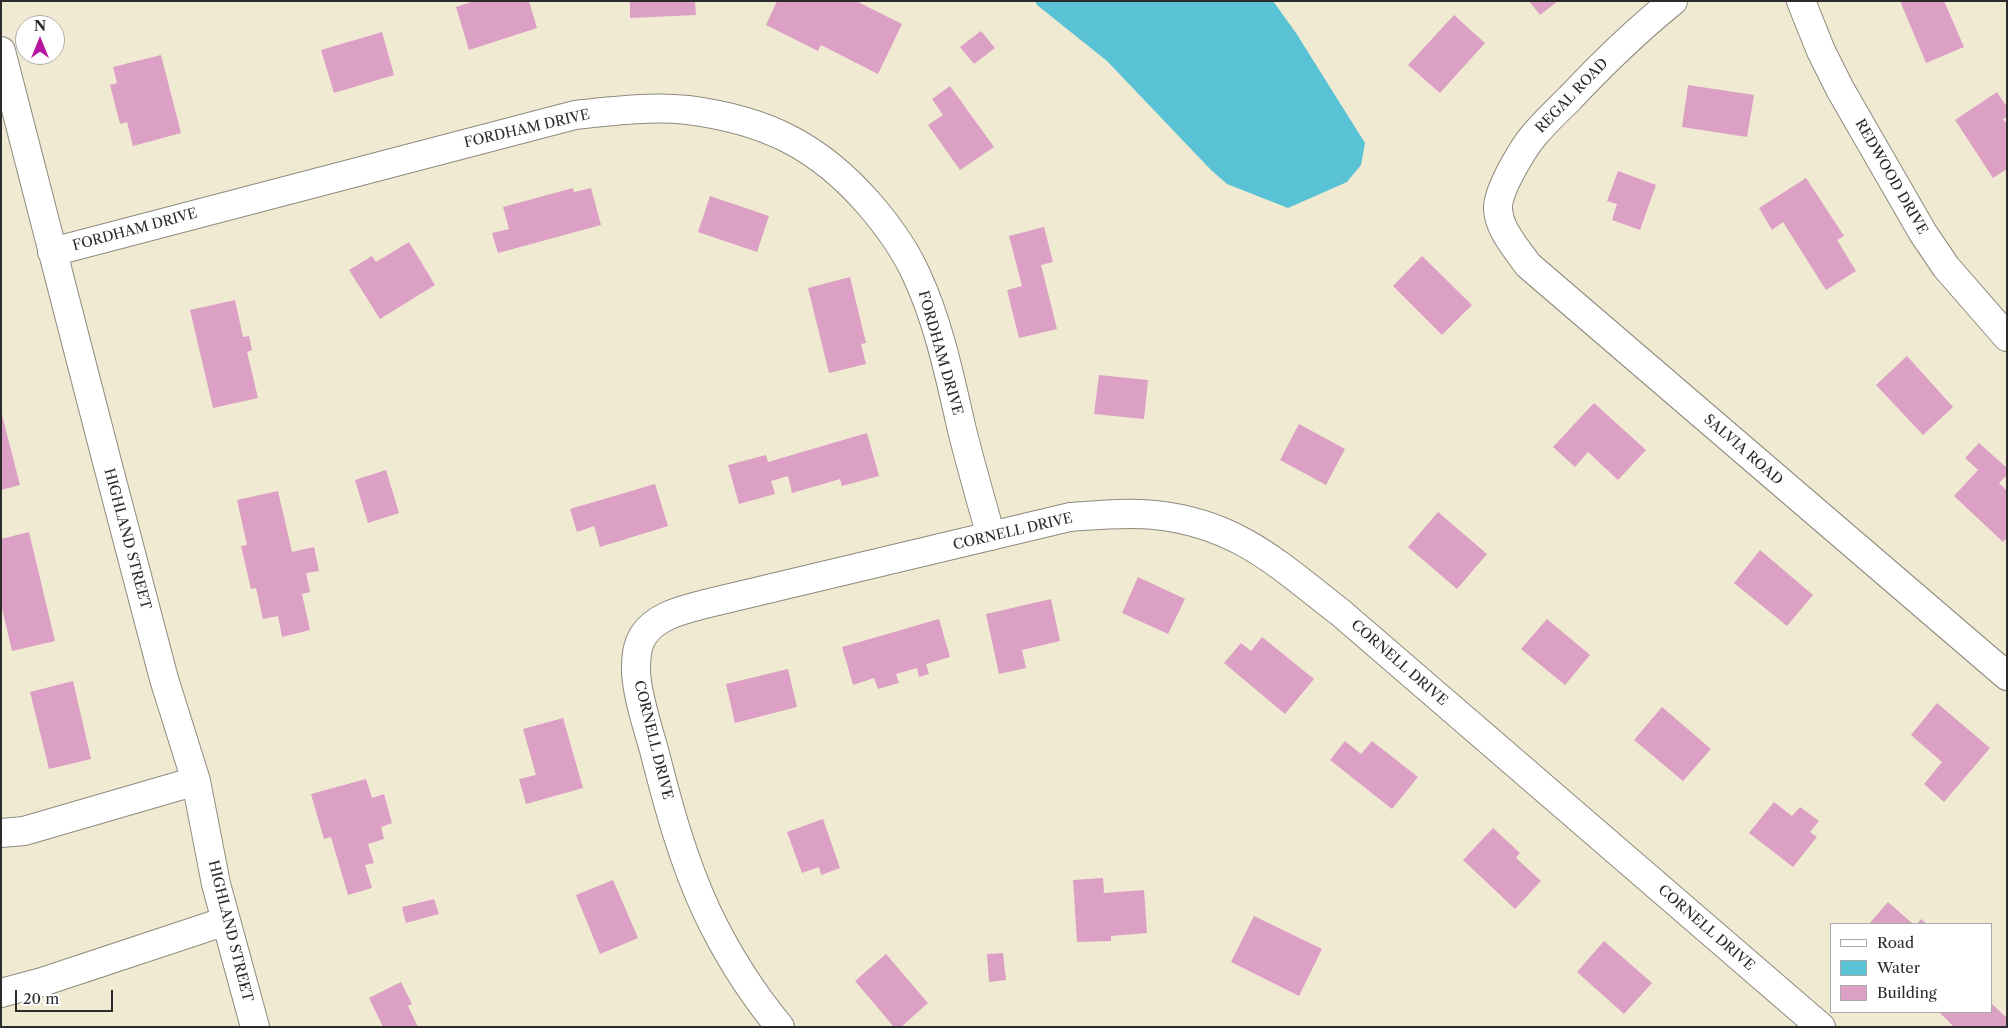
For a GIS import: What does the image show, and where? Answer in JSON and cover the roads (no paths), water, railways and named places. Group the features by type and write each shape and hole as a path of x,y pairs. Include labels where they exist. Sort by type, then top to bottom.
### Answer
{"street":[{"name":"REGAL ROAD","path":"1498,210 1501,193 1508,177 1534,135 1597,69 1673,1"},
{"name":"REDWOOD DRIVE","path":"1800,1 1821,51 1840,89 1923,233 1946,267 2007,338"},
{"name":"HIGHLAND STREET","path":"1,51 162,670 196,782 216,884 255,1027"},
{"name":"FORDHAM DRIVE","path":"52,252 575,115 636,109 687,110 743,121 774,131 803,146 827,162 844,177 887,225 916,272 927,299 951,381 991,536"},
{"name":"SALVIA ROAD","path":"1498,210 1504,230 1528,266 2007,676"},
{"name":"CORNELL DRIVE","path":"780,1027 760,1002 736,966 711,919 692,877 662,781 642,706 636,674 637,651 643,636 653,626 668,616 686,609 1070,517 1120,514 1154,514 1212,527 1232,535 1251,546 1291,573 1341,613 1821,1027"},
{"path":"1,833 24,831 196,782"},
{"path":"1,993 42,982 226,921"}],"water":[{"path":"1035,1 1273,1 1296,33 1365,143 1361,165 1347,182 1288,208 1227,184 1211,170 1107,61 1037,5"}]}
